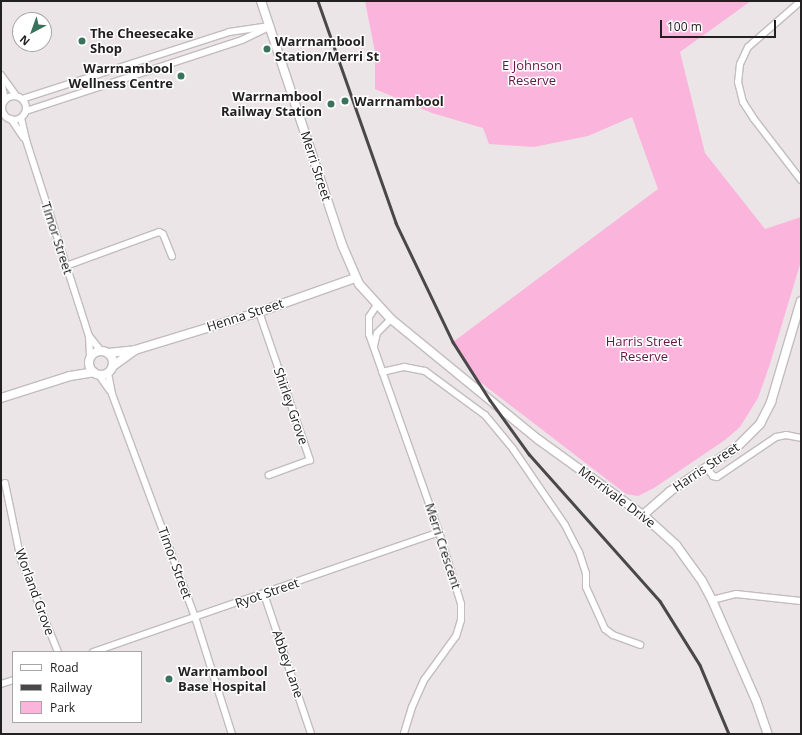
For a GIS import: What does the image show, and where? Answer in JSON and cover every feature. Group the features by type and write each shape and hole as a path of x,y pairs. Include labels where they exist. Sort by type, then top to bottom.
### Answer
{"street":[{"name":"Merri Street","path":"261,1 355,278 377,305 391,319"},
{"path":"801,1 748,47 740,64 738,82 740,93 747,107 801,180"},
{"path":"3,103 228,32 270,26"},
{"path":"1,81 3,110 6,118 21,118 26,111 242,40 270,26"},
{"path":"1,75 19,98 26,111"},
{"name":"Timor Street","path":"6,118 26,140"},
{"name":"Timor Street","path":"21,118 26,140 89,336 90,360"},
{"path":"66,266 159,232 163,234 172,256"},
{"name":"Henna Street","path":"104,352 135,350 259,312 355,278"},
{"name":"Harris Street","path":"643,515 669,492 707,468 747,438 765,414 799,312 801,301"},
{"name":"Merri Crescent","path":"377,305 370,312 367,325 459,594 461,620 456,636 418,692 404,734"},
{"name":"Shirley Grove","path":"259,312 310,460 270,475"},
{"path":"375,352 375,338 391,319"},
{"name":"Merrivale Drive","path":"391,319 539,440 643,515 684,554 712,600 750,686 768,734"},
{"name":"Timor Street","path":"89,336 104,352"},
{"name":"Henna Street","path":"113,366 135,350"},
{"path":"1,398 70,376 108,373 113,366 112,357 104,352 90,360 70,376"},
{"path":"90,360 96,373"},
{"path":"382,372 404,366 425,371 455,391 490,420 526,467 570,535 582,561 586,587 605,629 613,635 640,645"},
{"name":"Timor Street","path":"96,373 112,394"},
{"name":"Timor Street","path":"108,373 112,394 195,617 232,734"},
{"path":"707,468 712,476 717,477 776,437 786,435 801,438"},
{"name":"Worland Grove","path":"5,483 21,560 58,651"},
{"name":"Ryot Street","path":"96,651 264,594 439,532"},
{"name":"Abbey Lane","path":"264,594 311,734"},
{"path":"712,600 736,594 801,601"},
{"path":"1,684 12,680"}],"green space":[{"name":"Harris Street Reserve","path":"365,1 751,1 680,52 705,153 765,229 801,217 801,261 769,367 758,398 740,427 725,440 654,488 638,496 626,494 480,382 453,342 658,189 632,117 588,136 534,147 489,144 483,128 432,113 375,89 375,52"}],"railway":[{"path":"318,1 396,223 453,342 490,400 529,454 660,601 700,665 729,734"}],"place":[{"name":"The Cheesecake Shop","path":"82,41"},
{"name":"Warrnambool Station/Merri St","path":"267,49"},
{"name":"Warrnambool Wellness Centre","path":"181,76"},
{"name":"Warrnambool","path":"345,101"},
{"name":"Warrnambool Railway Station","path":"331,104"},
{"name":"Warrnambool Base Hospital","path":"169,679"}],"park label":[{"name":"E Johnson Reserve","path":"532,74"}]}
